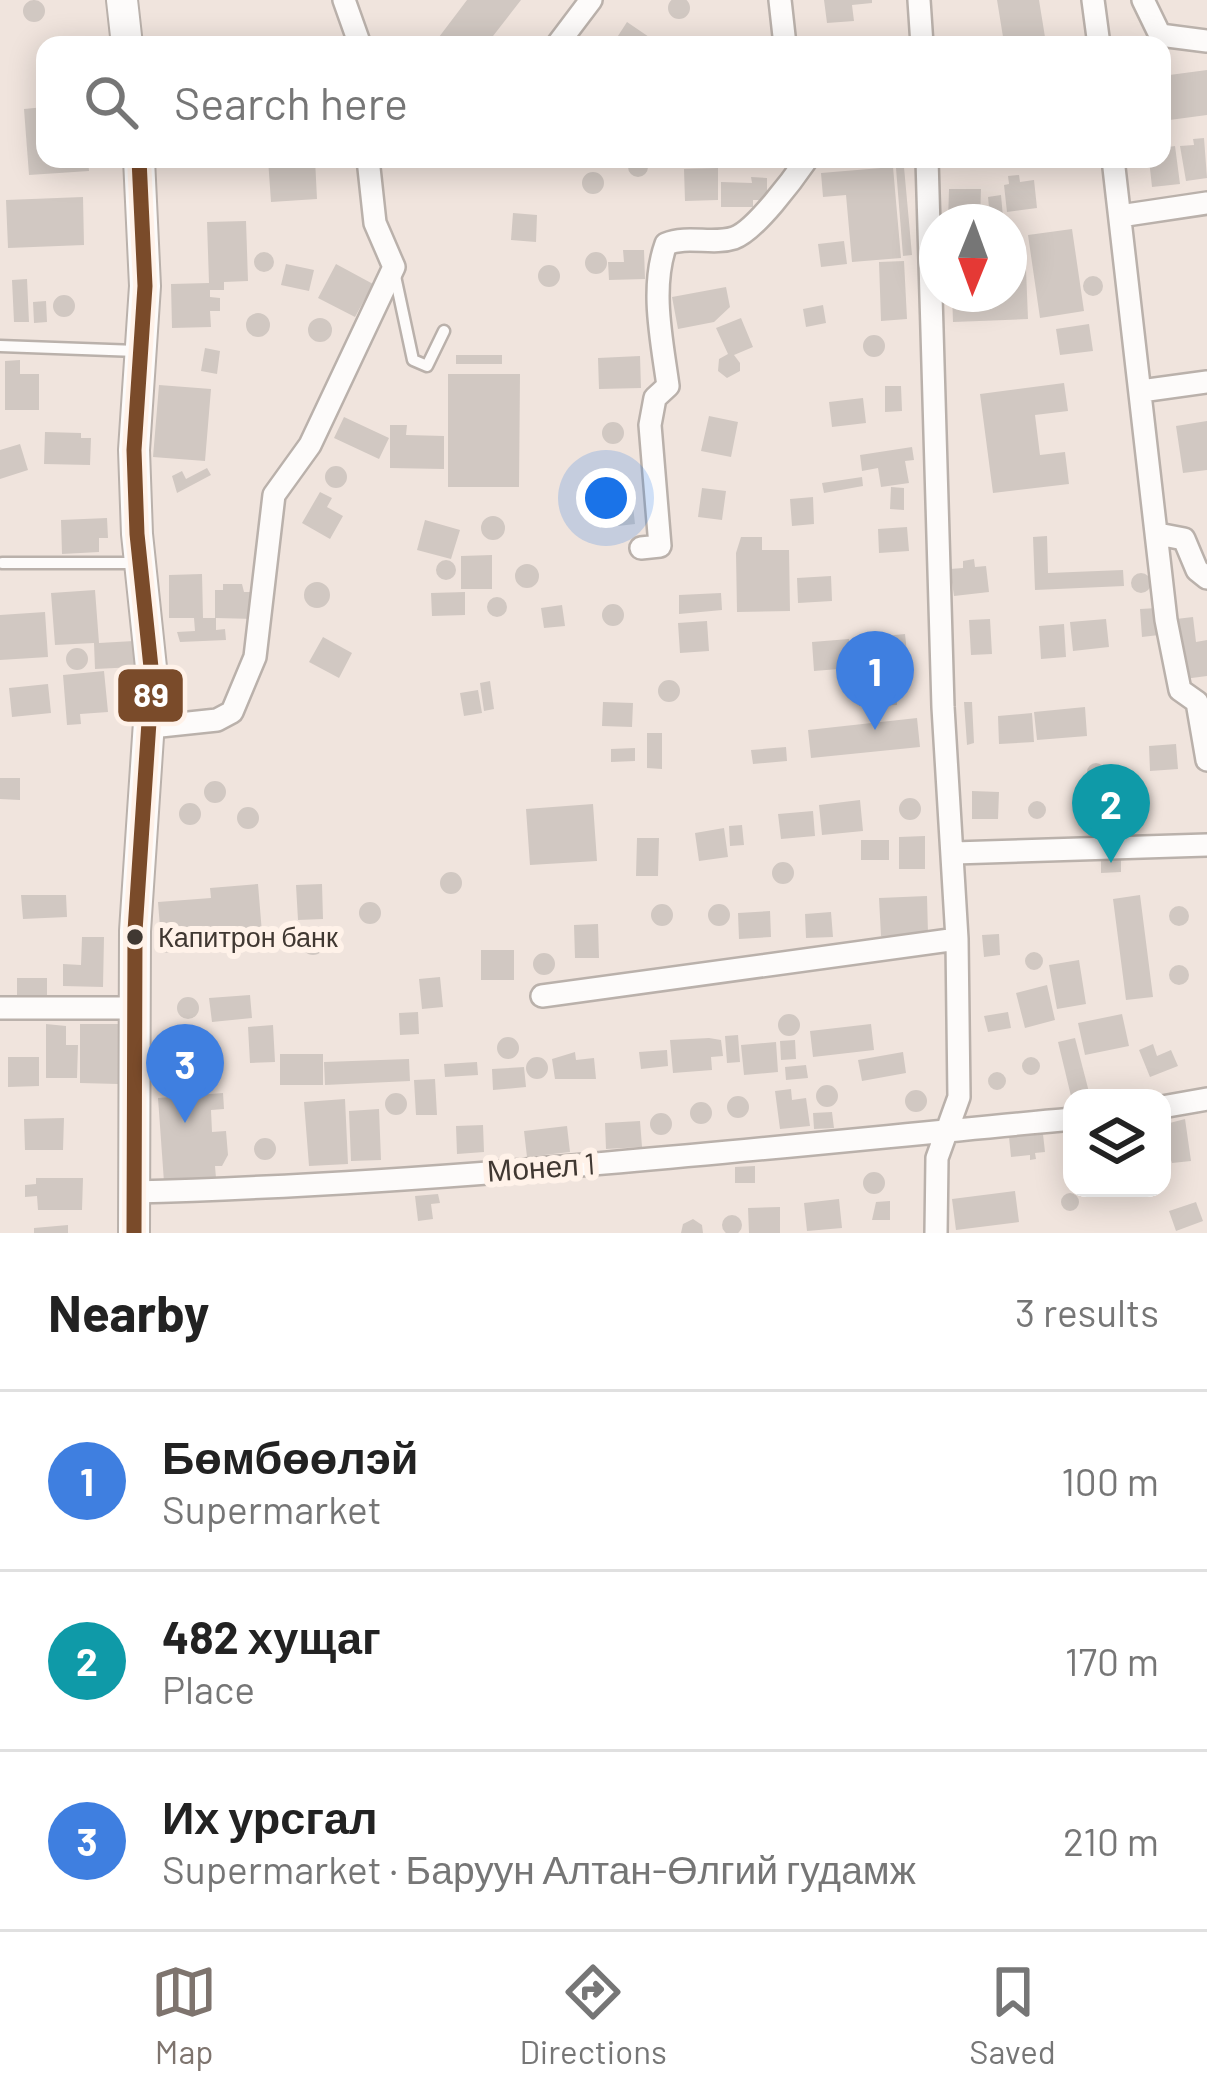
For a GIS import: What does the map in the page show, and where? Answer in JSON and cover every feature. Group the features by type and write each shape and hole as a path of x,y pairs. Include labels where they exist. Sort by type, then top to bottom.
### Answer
{"main road":[{"path":"122,0 126,36"},
{"path":"134,1233 135,931 151,728 150,636 140,563 134,450 145,286 139,168"}],"street":[{"path":"344,0 357,36"},
{"path":"564,36 591,0"},
{"path":"780,0 784,36"},
{"path":"920,0 922,36"},
{"path":"1093,0 1098,36"},
{"path":"1143,0 1160,35 1168,36"},
{"path":"1171,36 1207,41"},
{"path":"151,728 217,720 232,712 255,657 274,495 310,445 394,267 375,223 369,168"},
{"path":"641,548 660,546 650,425 655,398 668,386 659,263 666,244 679,239 735,238 757,220 800,168"},
{"path":"927,168 959,1097 937,1158 936,1233"},
{"path":"1114,168 1166,620 1180,690 1197,703 1207,760"},
{"path":"1120,216 1207,202"},
{"path":"1141,391 1207,382"},
{"path":"1158,533 1184,539 1196,571 1207,578"},
{"path":"954,853 1207,845"},
{"path":"542,996 957,939"},
{"path":"0,1008 135,1008"},
{"path":"1171,1105 1207,1099"},
{"name":"Монел 1","path":"133,1192 257,1189 598,1165 1063,1120"}],"lane":[{"path":"394,267 413,360 427,366 444,331"},
{"path":"0,346 140,351"},
{"path":"2,563 140,563"}],"building":[{"path":"34,0 45,11 34,22 23,11"},
{"path":"467,0 521,0 493,36 440,36"},
{"path":"824,0 872,3 852,5 854,21 827,23"},
{"path":"997,0 1039,0 1045,36 1003,36"},
{"path":"672,1 686,1 690,8 686,15 679,19 672,15 668,8"},
{"path":"627,22 648,36 618,36"},
{"path":"1207,70 1207,115 1171,120 1171,75"},
{"path":"36,108 36,168 89,171 29,175 24,109"},
{"path":"1204,138 1207,178 1186,181 1180,146"},
{"path":"1175,146 1180,184 1152,187 1150,168 1171,168 1171,147"},
{"path":"269,168 315,168 317,199 271,202"},
{"path":"628,168 648,168 638,177"},
{"path":"718,168 718,200 685,201 684,169"},
{"path":"893,168 901,258 852,262 846,195 823,197 821,173"},
{"path":"896,168 904,168 912,255 903,256"},
{"path":"593,172 604,183 593,194 582,183"},
{"path":"1019,175 1020,182 1034,180 1037,208 1006,204 1008,176"},
{"path":"751,177 767,178 767,200 753,200 753,207 721,207 721,182 752,183"},
{"path":"949,189 981,189 981,204 949,204"},
{"path":"1001,195 1002,204 989,204 988,197"},
{"path":"83,197 84,245 8,248 6,200"},
{"path":"513,213 537,215 536,242 511,240"},
{"path":"246,221 248,281 224,282 224,290 210,290 210,297 220,298 220,311 210,311 211,327 172,328 171,284 209,283 207,222"},
{"path":"1072,229 1084,311 1040,318 1028,235"},
{"path":"844,241 847,264 821,267 818,244"},
{"path":"623,250 644,250 645,279 609,280 608,262 624,262"},
{"path":"264,252 274,262 264,272 254,262"},
{"path":"596,252 607,263 596,274 585,263"},
{"path":"904,261 907,319 881,321 879,262"},
{"path":"286,264 314,270 309,291 281,285"},
{"path":"336,264 373,284 355,317 318,298"},
{"path":"549,265 560,276 549,287 538,276"},
{"path":"1093,276 1103,286 1093,296 1083,286"},
{"path":"27,279 29,322 14,322 12,280"},
{"path":"726,287 730,307 714,322 678,329 672,297"},
{"path":"1027,294 1028,319 953,322 953,312 1027,312"},
{"path":"64,295 75,306 64,317 53,306"},
{"path":"46,301 47,322 34,323 33,302"},
{"path":"823,305 826,323 806,327 803,309"},
{"path":"258,313 270,325 258,337 246,325"},
{"path":"320,318 332,330 320,342 308,330"},
{"path":"741,318 753,347 734,355 740,371 727,378 718,371 719,359 728,354 716,328"},
{"path":"1089,324 1093,351 1060,355 1056,329"},
{"path":"874,335 885,346 874,357 863,346"},
{"path":"205,348 220,351 217,374 201,371"},
{"path":"456,355 502,355 502,364 456,364"},
{"path":"640,356 641,388 599,389 598,358"},
{"path":"20,360 20,374 39,374 39,410 5,410 5,361"},
{"path":"448,374 520,374 519,487 448,487"},
{"path":"1064,383 1068,411 1035,415 1040,455 1065,452 1069,484 993,493 980,394"},
{"path":"159,385 211,389 205,461 153,457"},
{"path":"885,386 901,386 902,411 885,412"},
{"path":"863,398 866,423 832,427 829,402"},
{"path":"709,416 738,422 731,457 701,451"},
{"path":"344,417 389,438 379,459 334,438"},
{"path":"1207,421 1207,470 1183,473 1176,426"},
{"path":"613,422 624,433 613,444 602,433"},
{"path":"390,425 407,425 406,435 444,436 444,469 390,468"},
{"path":"45,432 81,433 81,438 91,438 90,465 44,464"},
{"path":"20,444 28,470 0,479 0,450"},
{"path":"912,447 914,460 905,461 909,483 881,487 878,468 862,471 860,455"},
{"path":"336,466 347,477 336,488 325,477"},
{"path":"207,468 211,475 177,493 172,476 182,471 186,479"},
{"path":"862,477 863,486 824,493 822,483"},
{"path":"891,487 904,488 904,510 890,509"},
{"path":"702,488 726,491 722,520 698,517"},
{"path":"320,492 332,498 327,507 343,516 330,539 302,523"},
{"path":"632,497 635,524 601,528 598,502"},
{"path":"813,497 814,524 792,526 790,499"},
{"path":"493,516 505,528 493,540 481,528"},
{"path":"107,518 108,538 99,538 99,552 62,554 61,520"},
{"path":"425,520 460,530 451,559 417,550"},
{"path":"907,527 909,551 879,553 878,529"},
{"path":"1047,536 1048,573 1123,570 1124,586 1035,590 1033,537"},
{"path":"741,537 762,537 762,550 789,550 790,611 737,612 736,553"},
{"path":"492,555 492,589 461,589 461,556"},
{"path":"974,559 975,567 986,566 989,592 954,596 950,569 963,568 963,561"},
{"path":"446,560 456,570 446,580 436,570"},
{"path":"527,564 536,567 536,585 527,588 518,585 515,576 518,567"},
{"path":"1141,573 1151,583 1141,593 1131,583"},
{"path":"202,574 203,618 215,618 215,590 223,590 223,584 242,584 244,592 251,592 255,619 216,618 216,630 225,629 226,640 180,642 177,632 195,631 194,618 169,618 169,575"},
{"path":"831,576 832,601 798,603 797,578"},
{"path":"317,582 330,595 317,608 304,595"},
{"path":"95,590 99,643 134,641 135,667 95,669 94,643 55,645 51,593"},
{"path":"465,592 465,615 432,616 431,593"},
{"path":"721,593 722,610 679,614 679,595"},
{"path":"497,597 507,607 497,617 487,607"},
{"path":"613,604 624,615 613,626 602,615"},
{"path":"562,605 565,626 544,628 541,608"},
{"path":"1157,608 1159,635 1142,637 1140,609"},
{"path":"45,612 48,657 0,660 0,615"},
{"path":"1193,617 1196,642 1207,640 1207,676 1184,679 1176,619"},
{"path":"990,619 992,654 971,655 969,620"},
{"path":"1106,619 1109,647 1073,651 1070,622"},
{"path":"707,621 709,651 680,653 678,623"},
{"path":"1064,624 1066,657 1041,659 1039,626"},
{"path":"905,634 908,662 866,666 863,638"},
{"path":"323,637 352,653 339,678 309,662"},
{"path":"849,639 851,668 814,671 812,642"},
{"path":"77,648 88,659 77,670 66,659"},
{"path":"104,671 108,712 80,714 81,724 67,725 63,675"},
{"path":"896,678 897,705 859,706 858,679"},
{"path":"669,680 680,691 669,702 658,691"},
{"path":"490,681 494,709 484,711 480,683"},
{"path":"48,684 51,713 12,717 9,688"},
{"path":"478,690 482,713 464,716 460,693"},
{"path":"603,702 633,703 632,727 602,726"},
{"path":"964,702 972,702 974,743 967,745"},
{"path":"1085,707 1087,736 1037,740 1034,712"},
{"path":"1032,713 1034,742 999,744 998,716"},
{"path":"917,718 920,747 811,758 808,730"},
{"path":"647,733 662,733 662,769 647,768"},
{"path":"1176,744 1178,769 1150,771 1149,746"},
{"path":"786,747 787,761 753,764 751,750"},
{"path":"635,748 635,761 611,762 611,749"},
{"path":"1096,763 1105,772 1096,781 1087,772"},
{"path":"0,778 20,778 20,800 0,799"},
{"path":"215,781 226,792 215,803 204,792"},
{"path":"972,791 999,792 998,819 972,819"},
{"path":"1077,794 1109,794 1110,815 1087,815 1087,824 1078,823"},
{"path":"910,798 921,809 910,820 899,809"},
{"path":"1121,799 1136,799 1136,818 1121,818"},
{"path":"860,800 863,831 822,835 819,805"},
{"path":"1037,801 1046,810 1037,819 1028,810"},
{"path":"190,803 201,814 190,825 179,814"},
{"path":"593,804 597,861 530,865 526,809"},
{"path":"248,807 259,818 248,829 237,818"},
{"path":"813,811 815,836 781,839 778,814"},
{"path":"742,825 744,845 730,846 729,826"},
{"path":"724,828 728,857 699,861 695,833"},
{"path":"925,836 925,869 899,869 899,837"},
{"path":"637,838 659,838 658,876 636,876"},
{"path":"861,840 889,840 889,860 861,860"},
{"path":"1121,852 1121,872 1101,873 1101,853"},
{"path":"783,862 794,873 783,884 772,873"},
{"path":"451,872 462,883 451,894 440,883"},
{"path":"258,884 263,945 162,953 158,902 211,898 210,888"},
{"path":"322,884 323,919 298,920 296,885"},
{"path":"21,895 66,895 67,917 23,919"},
{"path":"1140,895 1153,997 1126,1000 1113,899"},
{"path":"927,896 928,934 881,936 879,898"},
{"path":"370,902 381,913 370,924 359,913"},
{"path":"662,904 673,915 662,926 651,915"},
{"path":"719,904 730,915 719,926 708,915"},
{"path":"1179,906 1189,916 1179,926 1169,916"},
{"path":"770,911 771,937 739,939 738,913"},
{"path":"831,912 833,937 806,938 805,914"},
{"path":"598,924 599,958 575,958 574,925"},
{"path":"313,933 324,944 313,955 302,944"},
{"path":"999,934 1000,955 984,957 982,935"},
{"path":"82,937 104,937 103,987 63,986 63,964 81,965"},
{"path":"481,950 514,950 514,980 481,980"},
{"path":"1034,952 1043,961 1034,970 1025,961"},
{"path":"544,953 555,964 544,975 533,964"},
{"path":"1079,960 1086,1004 1057,1009 1049,965"},
{"path":"1179,965 1189,975 1179,985 1169,975"},
{"path":"440,977 443,1007 422,1009 419,979"},
{"path":"17,978 47,978 47,1005 17,1005"},
{"path":"1047,985 1055,1020 1025,1028 1016,993"},
{"path":"250,995 252,1018 212,1022 209,998"},
{"path":"188,997 199,1008 188,1019 177,1008"},
{"path":"418,1012 419,1034 400,1035 399,1013"},
{"path":"1008,1012 1011,1028 988,1032 984,1016"},
{"path":"789,1014 800,1025 789,1036 778,1025"},
{"path":"1122,1014 1129,1046 1085,1055 1078,1023"},
{"path":"46,1024 66,1026 66,1045 78,1045 77,1078 46,1078"},
{"path":"80,1024 121,1024 118,1084 80,1083"},
{"path":"871,1024 874,1050 813,1057 810,1031"},
{"path":"273,1025 275,1062 250,1063 248,1027"},
{"path":"738,1035 740,1062 727,1063 725,1036"},
{"path":"508,1037 519,1048 508,1059 497,1048"},
{"path":"1075,1038 1088,1089 1069,1089 1058,1042"},
{"path":"670,1040 721,1040 723,1056 711,1057 712,1070 673,1073"},
{"path":"795,1040 796,1059 781,1060 780,1041"},
{"path":"776,1042 778,1072 744,1075 741,1045"},
{"path":"1153,1044 1157,1056 1171,1050 1178,1066 1150,1077 1139,1050"},
{"path":"667,1050 668,1066 641,1069 639,1052"},
{"path":"575,1052 576,1060 594,1058 596,1079 555,1079 552,1059"},
{"path":"903,1052 906,1073 862,1081 858,1060"},
{"path":"280,1054 323,1054 323,1085 280,1085"},
{"path":"8,1057 39,1057 39,1086 8,1087"},
{"path":"537,1057 548,1068 537,1079 526,1068"},
{"path":"1031,1057 1040,1066 1031,1075 1022,1066"},
{"path":"409,1059 410,1081 325,1085 324,1062"},
{"path":"477,1062 478,1075 445,1077 444,1064"},
{"path":"806,1065 808,1078 786,1080 785,1067"},
{"path":"524,1067 526,1087 493,1090 492,1069"},
{"path":"997,1072 1006,1081 997,1090 988,1081"},
{"path":"435,1079 437,1115 416,1115 414,1080"},
{"path":"827,1085 838,1096 827,1107 816,1096"},
{"path":"791,1089 792,1100 806,1098 810,1126 780,1129 775,1091"},
{"path":"916,1090 927,1101 916,1112 905,1101"},
{"path":"223,1093 224,1109 211,1110 212,1132 226,1131 228,1155 222,1166 215,1166 216,1178 164,1182 158,1098"},
{"path":"396,1093 407,1104 396,1115 385,1104"},
{"path":"738,1096 749,1107 738,1118 727,1107"},
{"path":"345,1099 348,1164 309,1166 304,1102"},
{"path":"701,1102 712,1113 701,1124 690,1113"},
{"path":"379,1109 381,1160 351,1161 349,1111"},
{"path":"832,1112 834,1128 814,1129 813,1113"},
{"path":"661,1113 672,1124 661,1135 650,1124"},
{"path":"64,1118 63,1150 25,1150 24,1119"},
{"path":"1185,1119 1191,1161 1172,1163 1171,1123"},
{"path":"640,1121 642,1147 606,1149 605,1123"},
{"path":"483,1125 484,1152 457,1154 456,1126"},
{"path":"567,1126 570,1152 527,1157 524,1131"},
{"path":"1043,1134 1045,1152 1035,1153 1036,1159 1011,1157 1009,1137"},
{"path":"265,1138 276,1149 265,1160 254,1149"},
{"path":"755,1166 755,1183 735,1183 735,1167"},
{"path":"874,1172 885,1183 874,1194 863,1183"},
{"path":"36,1178 83,1178 82,1210 38,1210 37,1196 25,1197 25,1185 36,1184"},
{"path":"1015,1191 1019,1222 956,1230 952,1199"},
{"path":"438,1194 440,1203 431,1204 433,1219 418,1221 415,1196"},
{"path":"1063,1195 1078,1197 1077,1209 1063,1209"},
{"path":"839,1199 842,1228 807,1231 804,1203"},
{"path":"890,1201 890,1220 872,1220 876,1202"},
{"path":"1196,1202 1203,1221 1176,1231 1169,1211"},
{"path":"780,1207 780,1233 749,1233 748,1208"},
{"path":"725,1218 739,1218 739,1232 725,1232"},
{"path":"693,1219 702,1225 703,1233 681,1233 683,1224"},
{"path":"68,1225 68,1233 34,1233 34,1228"}],"transit line":[{"name":"89","path":"134,1233 135,931 152,677 137,534 134,450 145,286 139,168"}],"place":[{"name":"Бөмбөөлэй","path":"875,730"},
{"name":"482 хущаг","path":"1111,863"},
{"name":"Капитрон банк","path":"135,937"},
{"name":"Их урсгал","path":"185,1123"}]}
